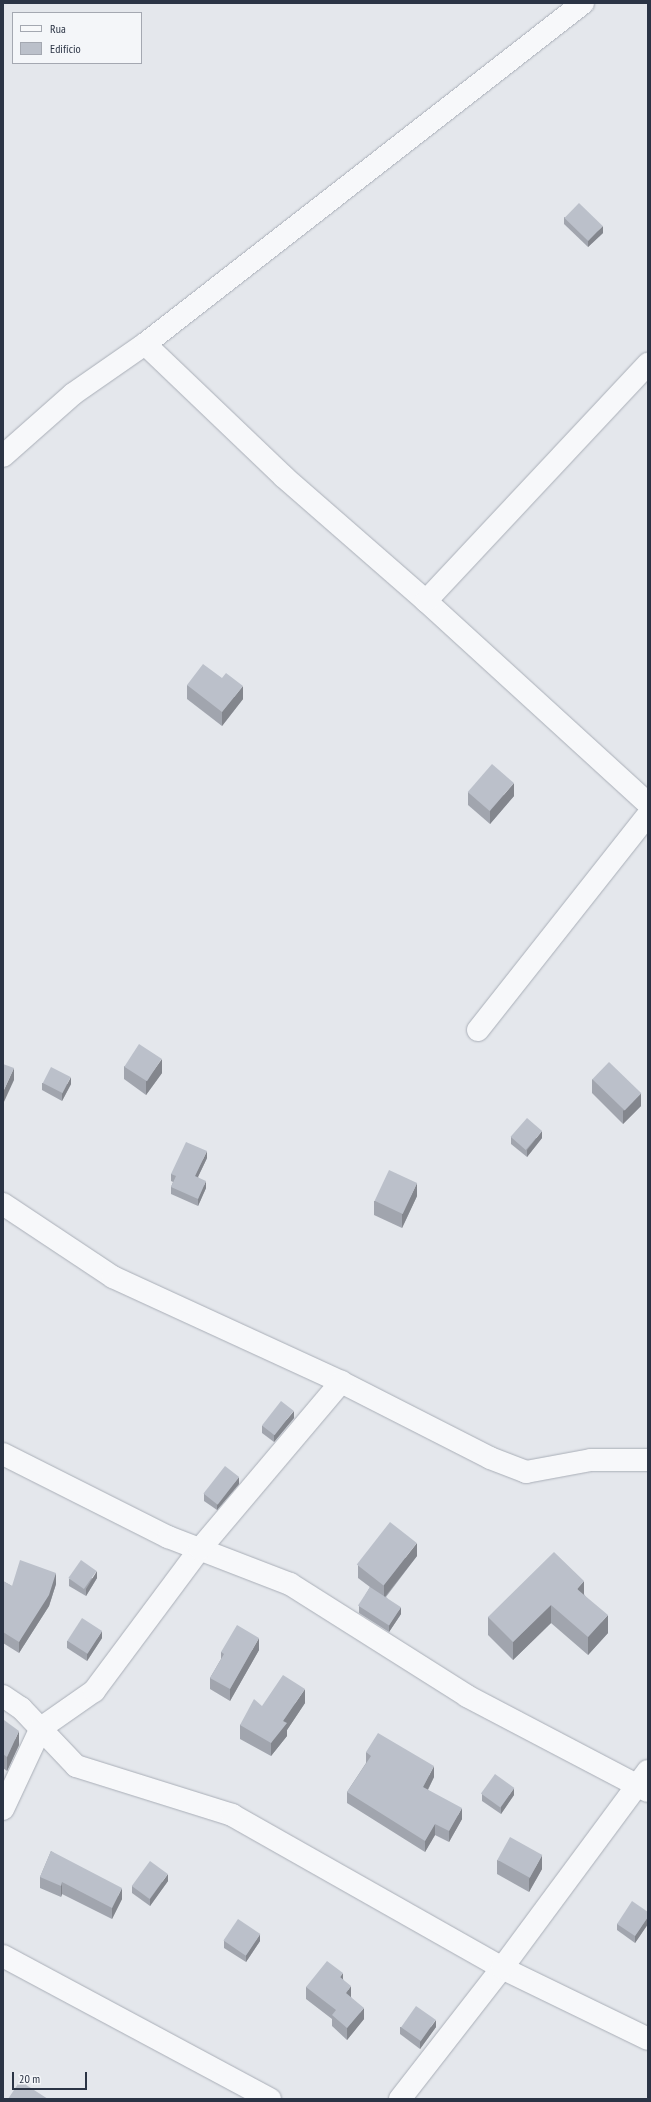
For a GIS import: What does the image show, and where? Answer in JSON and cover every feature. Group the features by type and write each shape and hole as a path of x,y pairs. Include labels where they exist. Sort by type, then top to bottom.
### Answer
{"street":[{"path":"3,456 73,394 145,344 583,3"},
{"path":"145,344 284,477 426,601 648,804"},
{"path":"426,601 648,364"},
{"path":"478,1030 648,816"},
{"path":"3,1204 113,1278 341,1382 490,1458 526,1472 591,1460 648,1460"},
{"path":"3,1809 41,1728 94,1691 200,1549 341,1382"},
{"path":"3,1454 168,1537 290,1584 467,1696 644,1783 400,2099"},
{"path":"3,1696 21,1708 76,1766 232,1815 502,1968 648,2039"},
{"path":"3,1956 270,2099"}],"building":[{"path":"579,203 603,226 588,241 564,218"},
{"path":"203,664 222,678 226,673 243,686 222,712 187,685"},
{"path":"492,764 514,783 490,811 468,792"},
{"path":"139,1044 162,1059 147,1081 124,1067"},
{"path":"609,1062 641,1093 625,1111 592,1079"},
{"path":"3,1064 14,1068 3,1092"},
{"path":"51,1067 71,1077 62,1093 43,1083"},
{"path":"527,1118 542,1131 526,1150 511,1137"},
{"path":"186,1142 207,1151 195,1176 206,1181 198,1199 171,1187 176,1176 171,1174"},
{"path":"389,1170 417,1183 403,1214 375,1201"},
{"path":"281,1401 294,1411 275,1435 262,1425"},
{"path":"225,1466 239,1477 218,1505 203,1494"},
{"path":"390,1522 417,1543 384,1585 357,1565"},
{"path":"554,1552 584,1581 577,1589 608,1615 588,1637 551,1605 513,1642 488,1617"},
{"path":"20,1560 56,1573 49,1595 19,1642 3,1632 3,1581 12,1586"},
{"path":"81,1560 97,1571 84,1589 68,1578"},
{"path":"370,1587 401,1607 389,1626 358,1605"},
{"path":"82,1618 102,1631 87,1654 67,1641"},
{"path":"237,1625 259,1638 230,1689 210,1678 224,1654 221,1652"},
{"path":"283,1675 305,1689 283,1721 287,1723 271,1743 240,1725 254,1699 262,1706"},
{"path":"4,1720 19,1731 7,1757 3,1754"},
{"path":"378,1733 434,1766 423,1787 462,1808 449,1831 435,1824 425,1841 347,1792 371,1756 366,1752"},
{"path":"495,1774 514,1788 500,1808 481,1793"},
{"path":"510,1837 542,1855 530,1878 497,1860"},
{"path":"51,1851 122,1888 112,1908 62,1882 61,1886 40,1877"},
{"path":"150,1861 168,1874 150,1899 132,1886"},
{"path":"632,1901 648,1912 648,1917 635,1936 617,1924"},
{"path":"238,1919 260,1934 246,1956 223,1941"},
{"path":"327,1961 343,1973 340,1977 351,1986 346,1993 364,2008 347,2028 332,2015 336,2010 306,1987"},
{"path":"416,2006 436,2020 421,2041 401,2027"},
{"path":"20,2081 48,2099 8,2099"}]}
